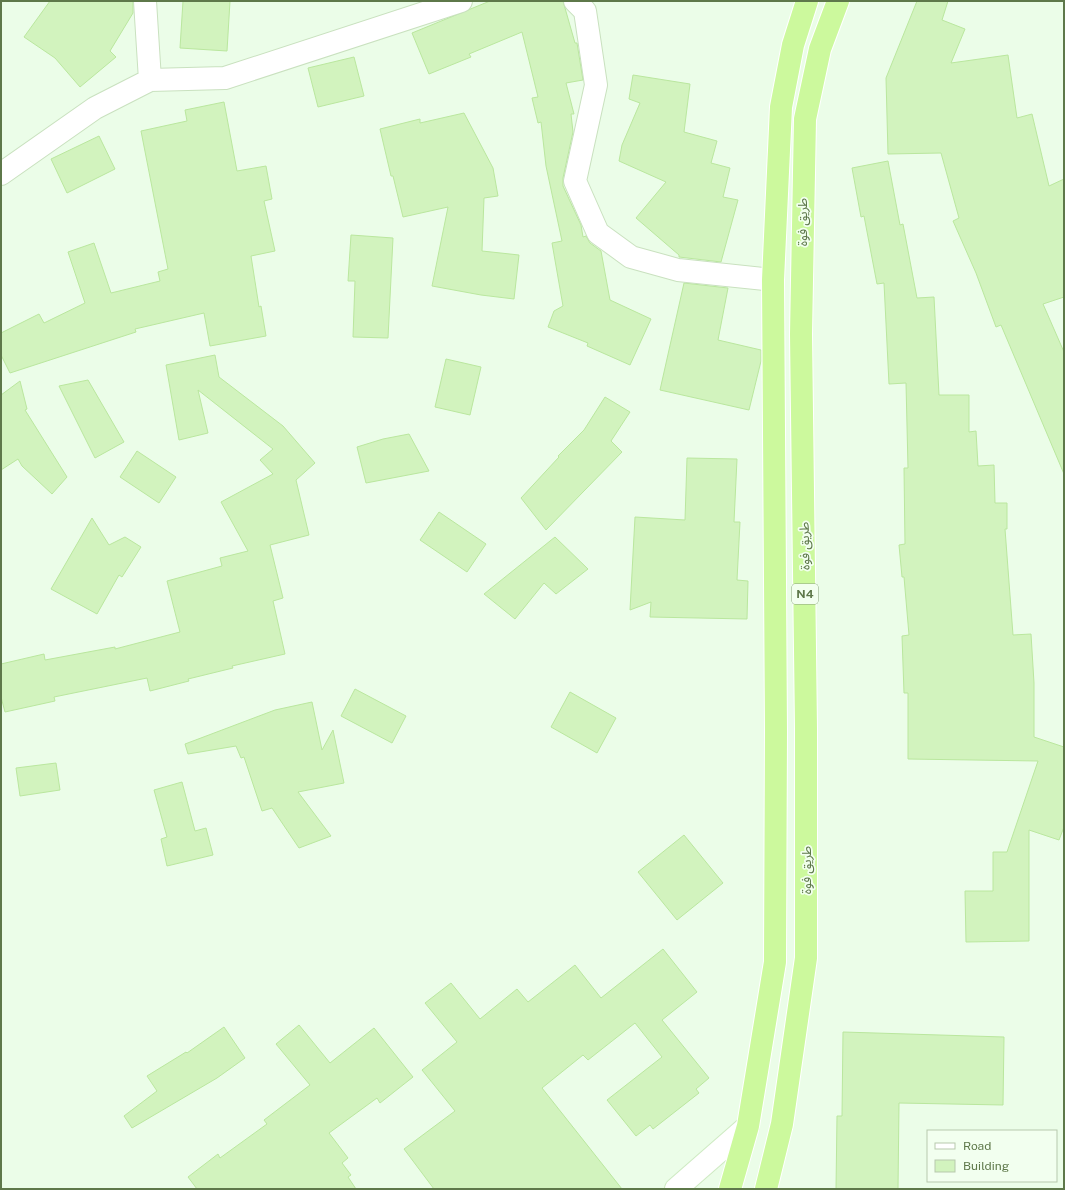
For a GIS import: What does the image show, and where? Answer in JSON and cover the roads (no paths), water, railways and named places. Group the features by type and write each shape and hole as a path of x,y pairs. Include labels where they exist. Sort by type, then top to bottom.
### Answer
{"highway":[{"name":"طريق فوة","path":"730,1189 748,1126 775,962 776,723 773,280 780,107 793,45 807,1"},
{"name":"طريق فوة","path":"766,1189 782,1124 806,958 806,728 801,334 805,119 820,49 838,1"}],"street":[{"path":"145,1 150,80"},
{"path":"1,174 95,108 150,80 225,78 462,1"},
{"path":"575,1 585,12 596,85 575,181 598,233 631,257 651,263 678,270 773,280"},
{"path":"676,1189 748,1126"}]}
